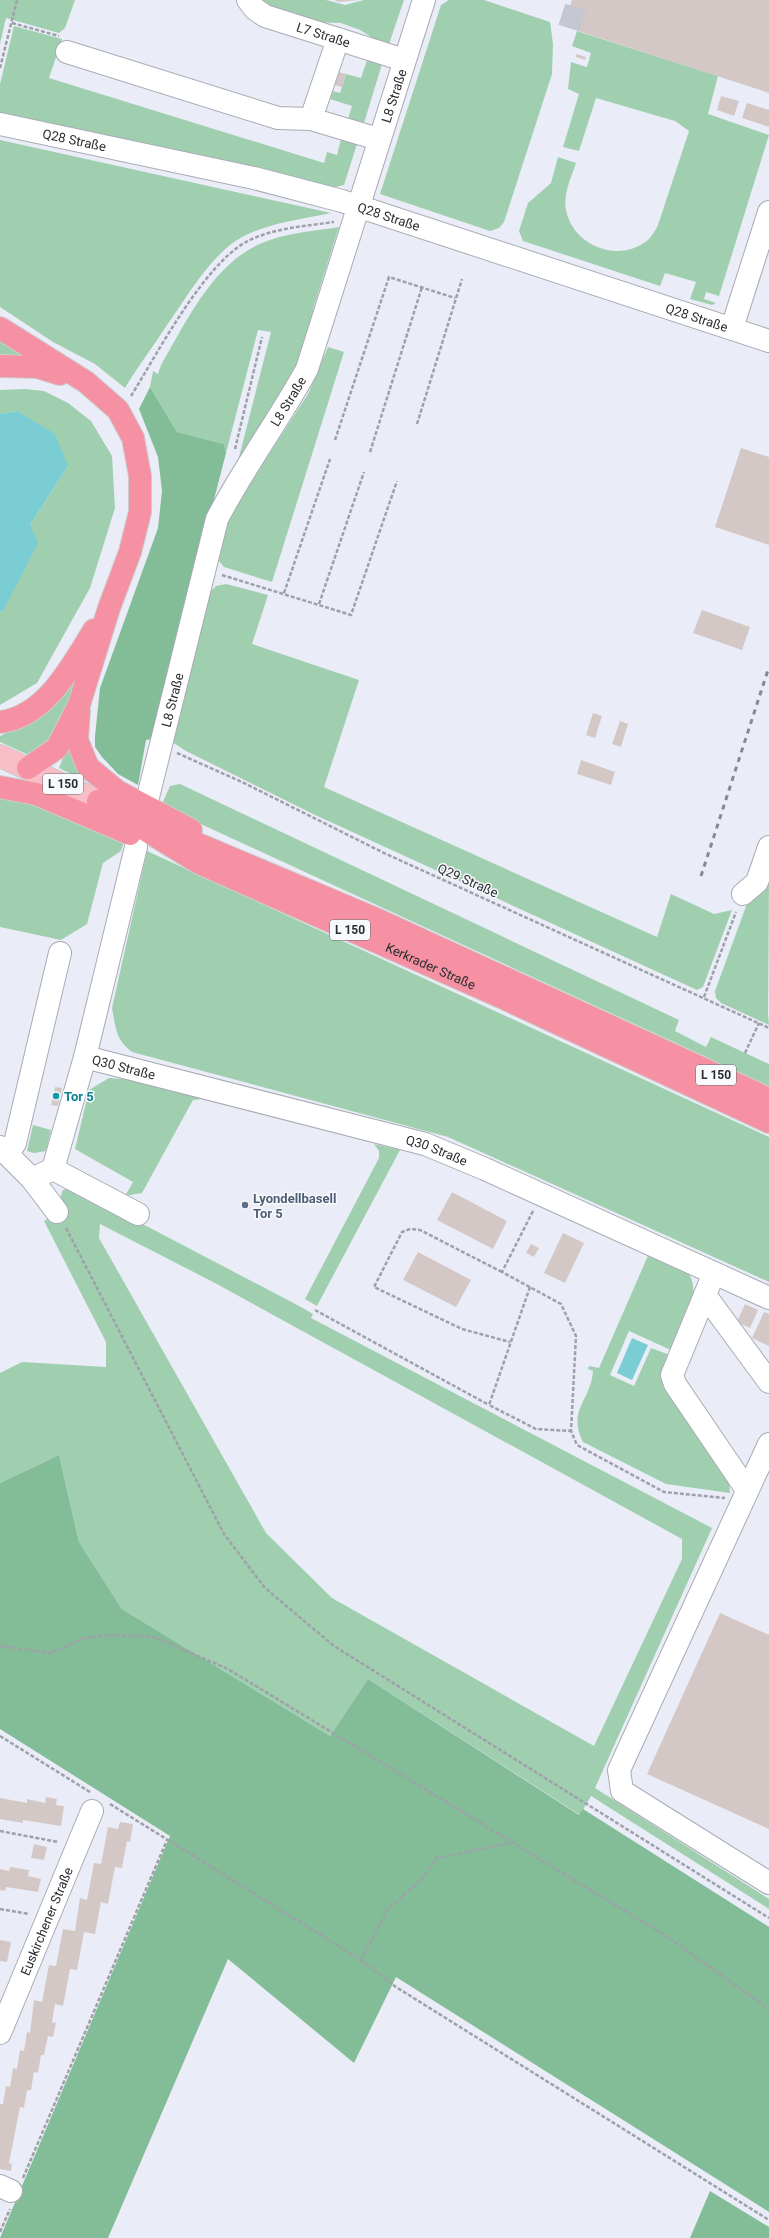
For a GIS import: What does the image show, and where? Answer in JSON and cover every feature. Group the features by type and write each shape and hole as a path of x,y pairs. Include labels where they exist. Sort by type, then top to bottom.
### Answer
{"highway":[{"path":"0,328 86,382 118,410 133,438 140,476 140,512 130,552 109,608 79,705 57,748 28,768"},
{"path":"0,366 37,367 86,382"},
{"path":"0,722 8,721 36,706 62,680 109,608"},
{"path":"79,705 77,740 88,767 117,791 192,830 376,919"},
{"path":"0,787 36,794 199,863"},
{"name":"Kerkrader Straße","path":"98,801 376,919 769,1099"},
{"name":"Kerkrader Straße","path":"98,801 199,863 501,997 769,1122"}],"main road":[{"name":"Kerkrader Straße","path":"0,756 98,801"}],"street":[{"name":"L7 Straße","path":"248,0 255,9 265,16 404,60"},
{"name":"L8 Straße","path":"148,797 217,519 233,488 295,392 307,369 378,139 424,0"},
{"path":"311,119 338,39"},
{"path":"67,52 278,118 311,119 378,139"},
{"name":"Q28 Straße","path":"0,124 254,178 355,212 732,328 769,341"},
{"path":"732,328 769,212"},
{"path":"32,1179 54,1169 85,1057 136,847"},
{"path":"743,894 757,882 769,848"},
{"path":"57,1212 32,1179 4,1150 15,1143 60,953"},
{"name":"Q30 Straße","path":"85,1057 425,1144 484,1169 769,1298"},
{"path":"54,1169 138,1214"},
{"path":"714,1273 672,1375 675,1384 745,1495"},
{"path":"705,1295 769,1382"},
{"path":"769,1444 619,1770 622,1791 769,1884"},
{"name":"Euskirchener Straße","path":"0,2033 46,1917 96,1801"}],"path":[{"path":"0,68 17,0"},
{"path":"12,23 63,36 67,52"},
{"path":"118,410 129,399 157,351 185,309 230,253 247,242 266,234 355,212"},
{"path":"335,440 389,277 455,298"},
{"path":"417,424 462,279"},
{"path":"370,452 422,287"},
{"path":"234,451 262,337"},
{"path":"284,593 330,459"},
{"path":"319,604 364,472"},
{"path":"204,570 284,593 351,616 397,481"},
{"name":"Q29 Straße","path":"160,747 242,782 384,854 704,997 769,1028"},
{"path":"704,997 743,894"},
{"path":"745,1053 759,1023"},
{"path":"502,1272 541,1195"},
{"path":"57,1212 224,1534 265,1588 334,1646 769,1918"},
{"path":"510,1342 462,1329 374,1287 402,1232 410,1229 420,1230 561,1304 576,1336 571,1430 577,1445 664,1492 745,1495"},
{"path":"489,1405 530,1287"},
{"path":"315,1310 536,1429 571,1430"},
{"path":"0,1646 50,1653 81,1639 107,1635 154,1637 228,1669 511,1843 666,1936 769,2009"},
{"path":"0,1736 96,1801 167,1840 361,1960 396,1987 769,2220"},
{"path":"0,1831 77,1846"},
{"path":"0,2232 12,2204 5,2188 21,2182 167,1840"},
{"path":"361,1960 388,1909 422,1880 436,1858 511,1843"},
{"path":"0,1909 46,1917"}],"green space":[{"path":"0,0 75,0 65,28 59,33 6,18 0,44"},
{"path":"256,0 326,0 345,5 364,0 404,0 389,44 384,45 360,30 341,23 307,22 287,16"},
{"path":"449,0 484,0 550,22 553,44 552,74 504,222 499,228 490,231 380,194 441,5"},
{"path":"14,26 62,39 49,78 324,163 327,152 337,155 341,139 357,144 344,185 332,188 0,113 0,84"},
{"path":"577,31 718,76 708,114 769,135 719,296 706,292 704,299 716,303 712,305 690,299 696,282 665,273 660,286 523,241 519,231 528,203 551,183 558,157 576,163 568,186 565,204 570,223 578,234 588,242 600,248 613,251 626,250 639,246 650,238 658,225 689,131 675,121 596,98 579,151 563,147 579,94 568,89 571,62 587,67 591,53 572,46"},
{"path":"352,52 382,64 364,123 348,119 352,106 330,99 333,91 340,93 346,74 361,78 367,60 351,55"},
{"path":"0,140 331,213 264,228 244,236 232,243 201,276 125,388 95,364 53,342 0,307"},
{"path":"339,227 313,309 311,328 305,348 296,369 273,411 237,465 271,332 258,330 226,453 224,444 177,432 150,387 153,371 158,374 161,365 193,310 218,275 251,249 270,240 287,235"},
{"path":"0,336 35,357 3,357 0,355"},
{"path":"328,347 344,352 272,582 224,567 218,560 227,525 238,502 308,394"},
{"path":"150,387 177,432 224,444 226,453 152,739 146,740 138,785 118,774 102,757 95,747 95,736 100,688 158,528 162,491 158,457 139,409"},
{"path":"24,389 44,391 68,403 91,421 112,456 115,508 90,588 37,683 0,705 0,612 3,611 30,525 68,466 17,411 0,414 0,390"},
{"path":"226,584 268,595 252,644 359,680 324,787 657,937 671,894 714,914 732,910 703,987 697,990 313,814 186,751 172,742 209,593 216,586"},
{"path":"75,680 76,681 58,734 31,756 0,742 0,736 42,714 58,700"},
{"path":"69,743 94,785 59,768"},
{"path":"180,784 679,1020 675,1031 706,1047 711,1037 769,1064 769,1086 179,814 162,804 170,786"},
{"path":"0,797 26,801 124,841 121,851 103,863 87,924 61,940 0,927"},
{"path":"147,851 769,1137 769,1282 448,1137 132,1052 119,1038 112,1008"},
{"path":"769,879 769,1025 721,1003 716,998 715,991 748,901"},
{"path":"109,1078 139,1080 202,1099 193,1100 142,1193 125,1196 133,1182 75,1149 89,1090"},
{"path":"33,1125 51,1130 46,1151 34,1153 27,1151"},
{"path":"374,1144 400,1150 317,1306 305,1299 379,1158 379,1151"},
{"path":"72,1187 301,1307 313,1314 311,1318 712,1528 595,1788 769,1899 769,1909 591,1796 580,1815 368,1679 330,1736 122,1609 79,1542 59,1455 0,1483 0,1373 22,1362 106,1367 106,1342 44,1221 65,1209 60,1198 63,1190","holes":["100,1224 215,1283 682,1539 682,1559 594,1746 332,1598 266,1533 99,1238"]},
{"path":"650,1251 680,1266 690,1277 693,1287 693,1298 690,1309 673,1351 629,1331 610,1375 634,1386 651,1348 670,1355 729,1481 730,1493 666,1484 583,1442 579,1431 579,1413 591,1381 593,1371 588,1369 589,1366 599,1368"},
{"path":"59,1455 79,1542 122,1609 330,1736 368,1679 579,1815 583,1809 769,1927 769,2212 396,1977 354,2063 228,1959 108,2238 0,2238 170,1836 0,1729 0,1483"},
{"path":"710,2191 769,2227 769,2238 690,2238"}],"water":[{"path":"17,411 55,434 68,466 30,525 38,543 3,611 0,612 0,414"},
{"path":"632,1338 648,1345 632,1380 617,1373"}],"building":[{"path":"334,0 359,0 339,2"},
{"path":"572,0 769,0 769,93 563,26"},
{"path":"576,54 586,57 585,60 576,57"},
{"path":"339,72 346,74 342,87 335,85"},
{"path":"721,96 739,101 734,116 717,110"},
{"path":"747,103 769,110 769,127 742,118"},
{"path":"741,448 769,457 769,545 715,527"},
{"path":"702,610 750,627 742,650 693,633"},
{"path":"593,713 602,716 595,738 586,735"},
{"path":"620,721 628,724 621,747 612,744"},
{"path":"581,760 615,772 611,785 577,774"},
{"name":"Tor 5","path":"55,1087 62,1088 58,1106 51,1105"},
{"path":"452,1192 507,1221 493,1249 437,1220"},
{"path":"563,1233 584,1243 565,1283 544,1273"},
{"path":"531,1244 539,1248 534,1257 526,1253"},
{"path":"418,1252 471,1280 456,1307 403,1280"},
{"path":"745,1304 758,1310 750,1328 737,1322"},
{"path":"764,1312 769,1314 769,1346 752,1338"},
{"path":"720,1613 769,1635 769,1829 647,1774"},
{"path":"46,1797 57,1799 56,1805 64,1806 61,1826 23,1820 23,1823 0,1819 0,1798 27,1803 27,1799 45,1803"},
{"path":"120,1822 133,1824 130,1842 127,1841 122,1868 115,1867 108,1904 101,1902 95,1934 84,1932 77,1970 70,1969 63,2006 55,2004 52,2022 56,2023 53,2037 48,2036 44,2055 41,2055 38,2073 34,2072 31,2090 27,2090 24,2108 20,2107 9,2163 12,2164 11,2171 0,2169 0,2104 3,2104 6,2086 10,2087 13,2068 17,2069 20,2050 24,2051 27,2032 30,2033 34,2000 42,2002 49,1965 56,1966 63,1929 75,1931 80,1898 87,1900 94,1863 101,1864 108,1827 118,1829"},
{"path":"34,1844 47,1847 44,1860 31,1858"},
{"path":"10,1867 29,1870 28,1876 41,1879 38,1892 6,1887 5,1891 0,1890 0,1869 9,1871"},
{"path":"0,1940 11,1942 7,1962 0,1961"}],"tunnel":[{"path":"569,28 578,0"}],"railway":[{"path":"701,876 769,667"}],"place":[{"name":"Tor 5","path":"56,1096"},
{"name":"Lyondellbasell Tor 5","path":"245,1205"}]}
